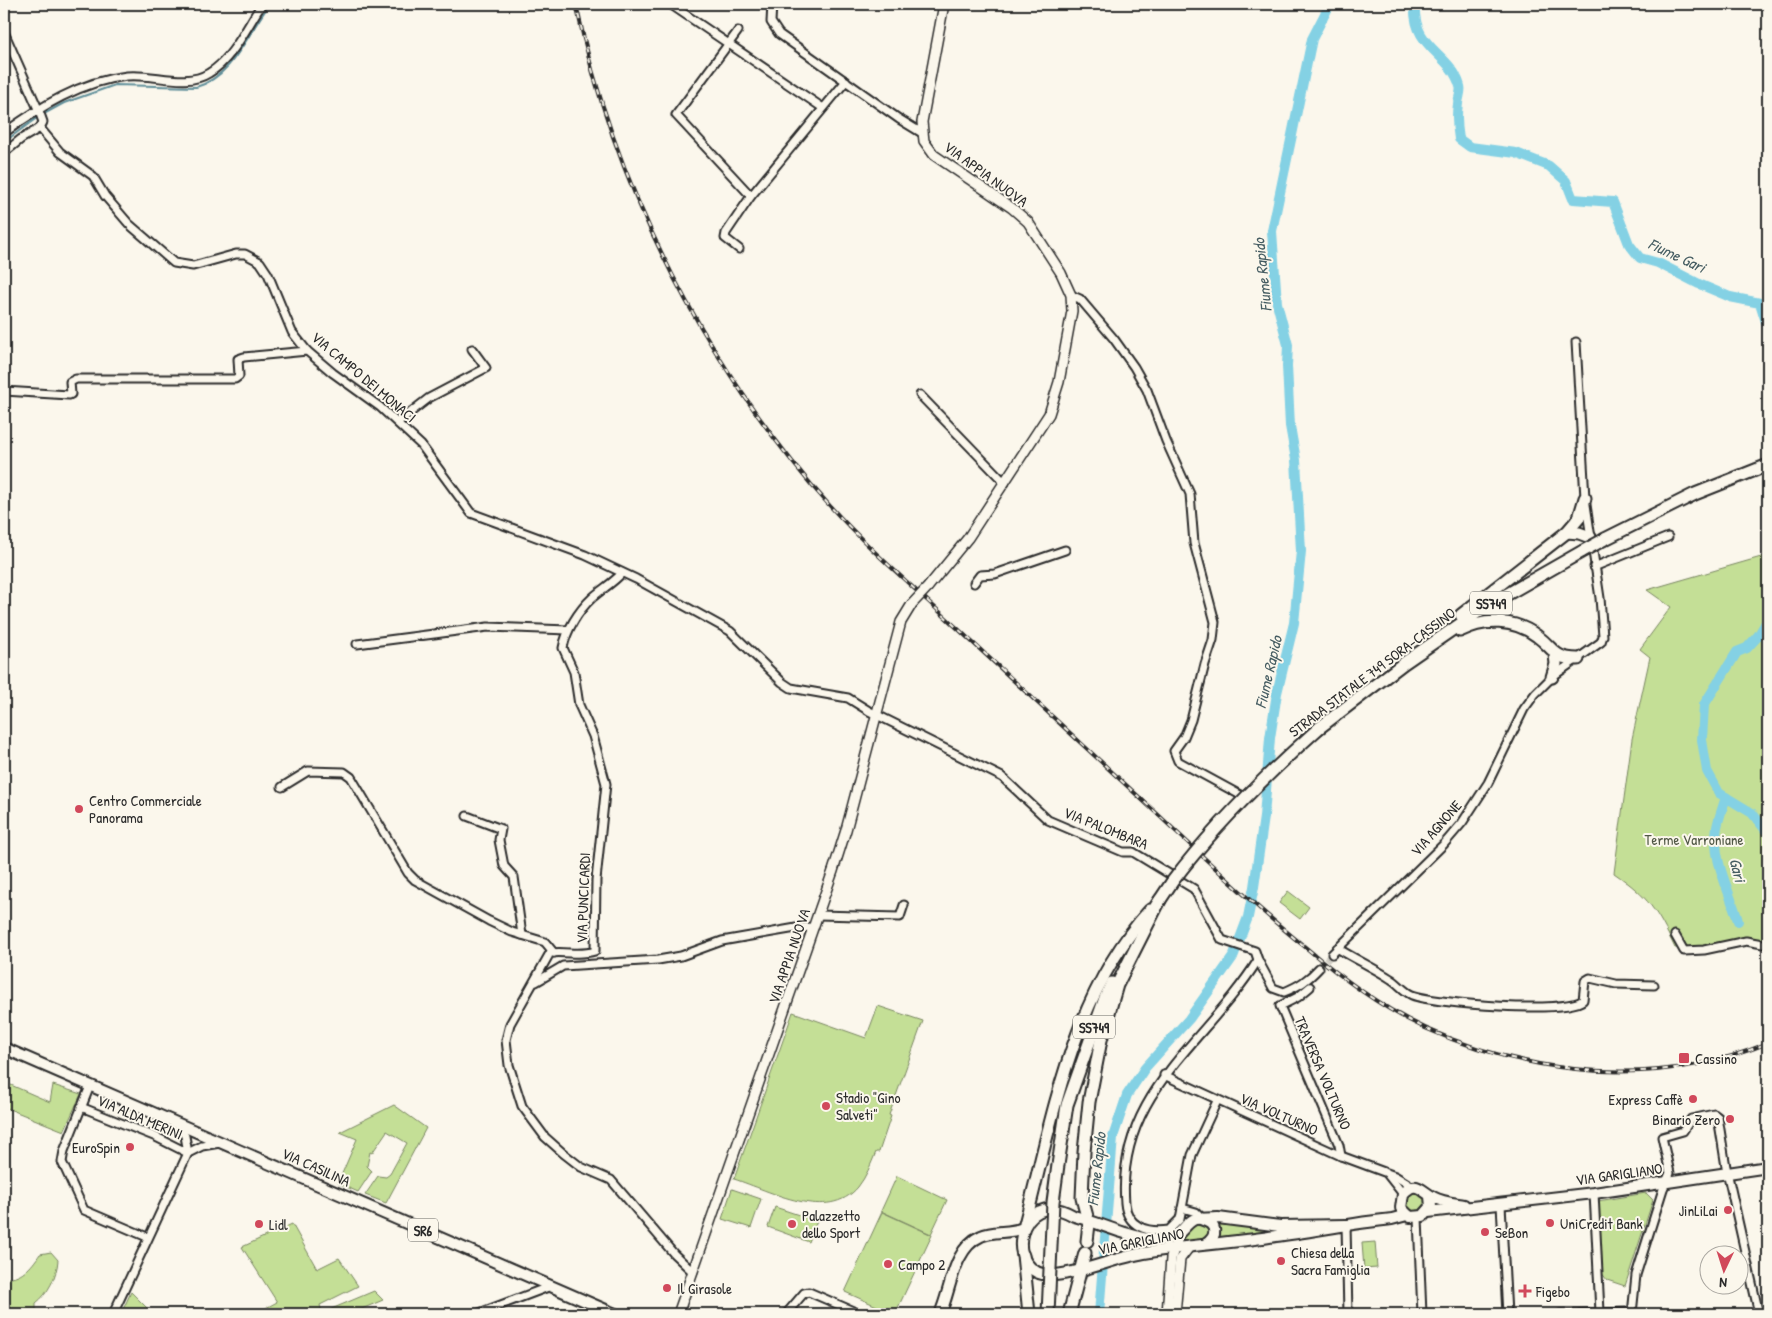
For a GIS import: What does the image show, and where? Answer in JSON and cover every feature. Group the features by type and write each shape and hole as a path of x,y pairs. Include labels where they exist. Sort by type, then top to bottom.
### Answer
{"highway":[{"name":"STRADA STATALE 749 SORA-CASSINO","path":"1048,1314 1053,1202 1067,1104 1105,998 1131,948 1160,900 1201,843 1244,797 1319,728 1404,663 1485,607 1605,539 1695,494 1768,464"},
{"path":"1404,663 1566,532 1579,518 1585,498"},
{"path":"1566,532 1579,533 1590,537"},
{"path":"1404,663 1462,630 1478,623 1497,622 1516,626 1537,636 1555,655 1578,659"},
{"path":"1552,677 1556,664 1555,655"},
{"path":"1087,1241 1091,1220 1082,1198 1084,1152 1089,1102 1101,1040 1117,985 1160,900"},
{"path":"1024,1226 1061,1083 1089,1006 1122,946 1160,900"},
{"path":"1022,1252 1028,1314"},
{"path":"1069,1314 1075,1285 1085,1267 1085,1253"}],"main road":[{"name":"VIA CASILINA","path":"5,1050 615,1314"},
{"name":"VIA GARIGLIANO","path":"1062,1274 1117,1259 1190,1246 1412,1216 1428,1212 1594,1193 1727,1170 1768,1166"},
{"name":"VIA GARIGLIANO","path":"1372,1221 1393,1212 1413,1187 1423,1189 1430,1196 1444,1201 1474,1207"},
{"path":"1428,1212 1431,1204 1430,1196"},
{"path":"1402,1199 1412,1216"},
{"path":"940,1314 960,1258 971,1242 981,1236 1014,1232 1024,1226 1031,1217 1048,1209 1057,1208 1074,1216 1081,1223 1087,1241 1085,1253 1078,1264 1062,1274 1043,1273 1028,1263 1022,1252 1004,1238 992,1237 974,1246 964,1259 945,1314"},
{"name":"VIA GARIGLIANO","path":"1074,1216 1147,1239 1161,1240 1179,1235 1190,1221 1200,1216 1280,1226 1346,1225"},
{"name":"VIA GARIGLIANO","path":"1200,1216 1211,1222 1214,1228 1211,1241 1206,1244"},
{"path":"1022,1252 1024,1226"},
{"path":"1169,1250 1171,1260"}],"street":[{"path":"4,133 38,110 73,92 115,78 147,76 190,80 207,75 223,61 262,4"},
{"path":"670,4 823,108"},
{"path":"772,4 771,22 776,31 915,130 922,133 922,122 944,4"},
{"path":"738,31 676,115 751,196"},
{"name":"VIA CAMPO DEI MONACI","path":"4,32 38,110 42,125 60,152 93,176 105,196 129,224 174,263 193,266 236,254 245,254 260,262 268,274 292,332 307,351 398,422 421,444 471,512 585,555 730,631 782,682 791,688 848,698 873,713"},
{"path":"740,248 725,238 726,233 751,196 846,81"},
{"path":"4,153 42,125"},
{"name":"VIA APPIA NUOVA","path":"678,1314 814,927 846,830 873,713 901,622 912,604 950,562 1042,427 1054,403 1070,322 1071,295 1061,273 1028,222 1012,208 934,155 926,144 922,133"},
{"path":"1071,295 1080,299 1114,339 1134,368 1147,390 1166,441 1190,494 1194,543 1215,622 1213,640 1191,720 1184,736 1174,751 1178,761 1244,797"},
{"path":"1576,342 1585,498 1594,567 1668,537"},
{"path":"398,422 429,398 486,368 472,349"},
{"path":"4,391 71,394 70,382 76,379 235,380 239,376 238,359 307,351"},
{"path":"920,395 1005,483"},
{"path":"974,583 980,575 995,574 1065,550"},
{"name":"VIA AGNONE","path":"1594,567 1603,636 1601,642 1552,677 1524,709 1504,754 1462,823 1444,844 1335,951 1392,979 1411,995 1452,1002 1509,1007 1573,1005 1583,1000 1585,981 1590,978 1616,984 1654,985"},
{"path":"357,644 488,627 568,630 592,599 612,584 622,573"},
{"name":"VIA PUNCICARDI","path":"568,630 563,648 574,672 579,705 593,736 606,784 596,880 595,951 583,955 565,951 550,954 510,1024 506,1040 509,1065 522,1106 545,1137 581,1167 610,1180 674,1254 693,1272"},
{"name":"VIA PALOMBARA","path":"873,713 1002,777 1048,820 1123,852 1133,852 1194,889 1222,940 1256,951 1258,960 1273,988 1284,992 1306,982 1319,968"},
{"path":"282,787 308,771 344,772 352,777 408,873 415,880 459,906 522,934 546,942 554,953"},
{"path":"467,816 501,829 499,840 504,866 514,877 522,934"},
{"path":"818,915 900,917 904,905"},
{"path":"532,985 543,976 563,966 666,958 697,951 722,941 796,928 814,927"},
{"path":"1675,935 1684,952 1704,950 1746,941 1768,945"},
{"path":"1217,1101 1192,1155 1182,1208 1175,1226 1169,1230 1159,1231 1137,1226 1126,1211 1124,1192 1132,1140 1141,1114 1164,1075 1241,987 1258,960"},
{"name":"TRAVERSA VOLTURNO","path":"1310,988 1298,997 1280,1006 1339,1145 1340,1156"},
{"name":"VIA VOLTURNO","path":"1164,1075 1340,1156 1385,1174 1395,1176 1413,1187"},
{"path":"90,1086 62,1157 62,1162 81,1206 92,1214 147,1237"},
{"name":"VIA ALDA MERINI","path":"82,1108 156,1137 188,1153"},
{"path":"1560,1314 1632,1313 1636,1275 1665,1182 1670,1173 1662,1137 1684,1132 1691,1119 1717,1115 1727,1170 1759,1314"},
{"path":"177,1123 186,1142 188,1153"},
{"path":"186,1142 189,1136 197,1132 198,1140 195,1149"},
{"path":"113,1314 147,1237 188,1153 209,1144 223,1143"},
{"name":"VIA VOLTURNO","path":"1385,1174 1393,1180 1402,1199"},
{"path":"1594,1193 1600,1312"},
{"path":"1501,1205 1507,1314"},
{"path":"1182,1208 1200,1216"},
{"path":"1412,1216 1422,1314"},
{"path":"1346,1225 1348,1314"},
{"path":"1169,1250 1179,1235"},
{"path":"1175,1314 1180,1259 1190,1246"},
{"path":"1168,1314 1171,1260"},
{"path":"477,1314 551,1286"},
{"path":"786,1314 804,1293 809,1292 860,1314"}],"green space":[{"name":"Terme Varroniane","path":"1768,555 1768,946 1764,944 1675,948 1651,906 1636,890 1614,873 1632,739 1650,657 1640,649 1671,607 1647,590"},
{"path":"1288,891 1309,907 1300,919 1279,903"},
{"name":"Stadio \"Gino Salveti\"","path":"878,1006 923,1021 889,1115 891,1116 879,1152 876,1152 866,1175 858,1187 846,1197 831,1203 815,1203 782,1196 734,1179 793,1012 866,1038"},
{"path":"4,1082 50,1102 53,1085 81,1094 64,1131 4,1107"},
{"path":"394,1105 426,1128 386,1203 365,1195 378,1176 386,1177 390,1174 407,1143 387,1131 372,1153 370,1152 367,1166 372,1171 358,1192 338,1183 357,1139 340,1132"},
{"path":"897,1176 947,1200 931,1234 881,1211"},
{"path":"732,1189 761,1199 751,1228 722,1219"},
{"path":"1416,1193 1423,1196 1426,1203 1423,1210 1416,1213 1409,1210 1406,1203 1409,1196"},
{"path":"1646,1193 1653,1200 1625,1286 1607,1280 1601,1272 1598,1201"},
{"name":"Palazzetto dello Sport","path":"775,1207 817,1221 809,1242 768,1227"},
{"name":"Campo 2","path":"882,1212 932,1235 895,1314 845,1292"},
{"path":"1216,1221 1271,1230 1270,1233 1217,1239 1219,1229"},
{"path":"1202,1222 1213,1231 1205,1240 1180,1243 1188,1227"},
{"path":"292,1224 317,1269 339,1258 358,1286 320,1305 322,1313 374,1291 383,1300 350,1314 255,1314 277,1302 242,1247"},
{"path":"1375,1242 1377,1268 1364,1269 1362,1243"},
{"path":"51,1252 58,1260 56,1272 48,1290 36,1303 36,1314 4,1314 4,1278 20,1275 29,1268 40,1254"},
{"path":"131,1292 153,1314 121,1314"}],"waterway":[{"path":"42,115 64,103 115,85 196,87 209,82 230,64 270,4"},
{"name":"Fiume Rapido","path":"1099,1314 1113,1137 1127,1095 1145,1068 1189,1019 1233,957 1248,917 1254,887 1264,817 1270,738 1277,693 1294,623 1301,551 1296,460 1290,426 1287,366 1288,345 1277,303 1272,231 1312,39 1330,4"},
{"name":"Fiume Gari","path":"1415,4 1419,31 1425,41 1448,65 1460,86 1457,117 1459,139 1470,147 1516,153 1549,166 1566,181 1573,199 1613,202 1629,244 1640,258 1658,263 1730,297 1760,303 1768,328"},
{"path":"4,142 38,117"},
{"name":"Fiume Gari","path":"1768,612 1767,621 1758,636 1747,648 1737,652 1704,705 1702,740 1707,771 1719,793 1752,813 1768,833"},
{"name":"Gari","path":"1726,797 1717,827 1717,851 1722,875 1738,921"}],"tunnel":[{"path":"1319,968 1332,954"}],"railway":[{"path":"576,4 600,96 615,141 650,229 693,313 717,354 784,452 830,506 870,548 1258,907 1333,969 1392,1011 1425,1028 1466,1044 1508,1057 1551,1066 1595,1071 1639,1071 1683,1067 1726,1058 1768,1043"}],"place":[{"name":"Centro Commerciale Panorama","path":"79,809"},
{"name":"Cassino","path":"1684,1058"},
{"name":"Express Caffè","path":"1693,1099"},
{"name":"Stadio \"Gino Salveti\"","path":"826,1106"},
{"name":"Binario Zero","path":"1730,1119"},
{"name":"EuroSpin","path":"130,1147"},
{"name":"JinLiLai","path":"1728,1210"},
{"name":"UniCredit Bank","path":"1550,1223"},
{"name":"Lidl","path":"259,1224"},
{"name":"Palazzetto dello Sport","path":"792,1224"},
{"name":"SeBon","path":"1485,1232"},
{"name":"Chiesa della Sacra Famiglia","path":"1281,1261"},
{"name":"Campo 2","path":"888,1264"},
{"name":"Il Girasole","path":"667,1288"},
{"name":"Figebo","path":"1525,1291"}]}
